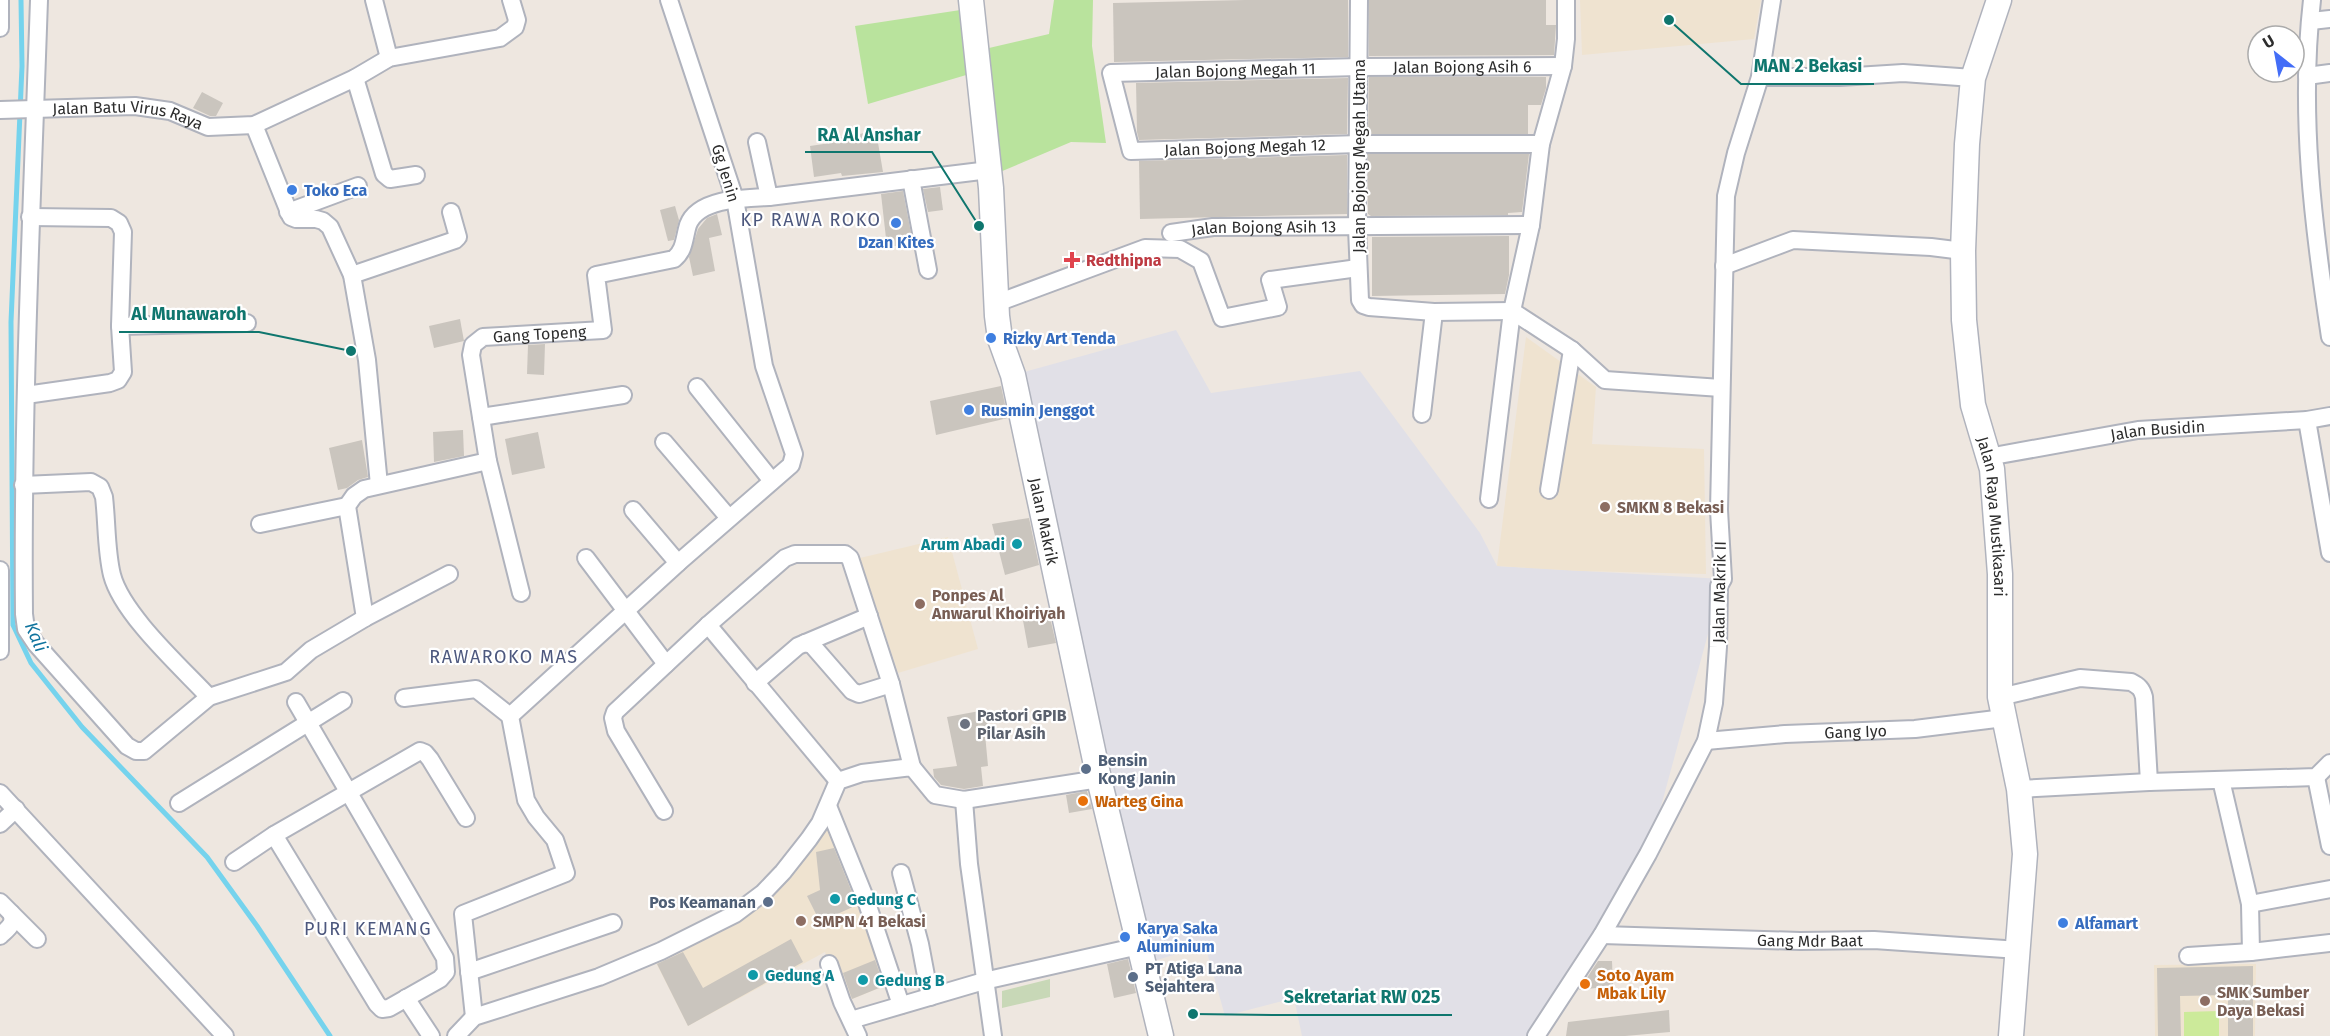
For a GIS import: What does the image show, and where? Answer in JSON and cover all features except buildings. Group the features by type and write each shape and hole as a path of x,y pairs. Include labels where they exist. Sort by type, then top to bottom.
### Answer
{"street":[{"path":"0,0 0,28"},
{"path":"39,0 32,109 23,485 24,614 26,629 36,644 128,747 136,751 144,751 209,697 286,672 311,650 365,618 449,574"},
{"path":"374,0 388,58"},
{"path":"379,484 367,360 352,275 330,227 316,219 296,219 288,212 254,125 355,78 388,58 500,38 515,27 517,21 511,0"},
{"name":"Gg Jenin","path":"669,0 735,199 764,366 794,453 791,465 772,481"},
{"name":"Jalan Makrik","path":"971,0 989,170 1000,339 1012,375 1099,778 1161,1036"},
{"name":"Jalan Bojong Megah Utama","path":"1359,0 1357,228 1360,300 1363,305 1369,307 1434,312"},
{"path":"1489,499 1512,311 1532,225 1541,144 1563,66 1566,0"},
{"name":"Jalan Makrik II","path":"1536,1036 1602,935 1648,854 1707,741 1714,703 1719,586 1723,579 1719,510 1726,196 1736,153 1760,77 1772,0"},
{"name":"Jalan Raya Mustikasari","path":"2000,0 1973,78 1967,144 1963,251 1964,320 1973,405 1992,469 2000,574 2002,708 2019,789 2025,854 2011,1036"},
{"path":"2312,0 2307,76 2310,180 2330,337"},
{"path":"2311,21 2330,19"},
{"name":"Jalan Bojong Asih 6","path":"1359,67 1563,66"},
{"name":"Jalan Bojong Megah 11","path":"1131,151 1111,73 1359,67"},
{"path":"1760,77 1840,77 1903,73 1973,78"},
{"path":"2307,76 2330,74"},
{"path":"355,78 384,174 390,180 416,175"},
{"name":"Jalan Batu Virus Raya","path":"5,110 135,106 170,111 208,127 254,125"},
{"path":"757,142 769,197"},
{"name":"Jalan Bojong Megah 12","path":"1131,151 1359,144 1541,144"},
{"name":"Gang Topeng","path":"520,593 488,462 471,356 473,345 483,337 603,330 596,275 674,259 681,253 693,214 699,209 735,199 769,197 989,170"},
{"path":"911,179 928,270"},
{"path":"288,212 358,186"},
{"path":"352,275 455,240 458,232 452,212"},
{"path":"26,395 110,383 118,380 123,372 120,326 123,232 119,223 111,218 30,217"},
{"name":"Jalan Bojong Asih 13","path":"1171,233 1213,227 1357,228 1532,225"},
{"path":"1724,266 1793,240 1931,247 1963,251"},
{"path":"997,303 1145,248 1180,249 1201,261 1222,318 1278,307 1270,280 1358,268"},
{"path":"1422,414 1434,312 1512,311 1572,350 1605,380 1721,387"},
{"path":"120,326 247,323"},
{"path":"1549,490 1572,350"},
{"path":"510,716 772,481 697,387"},
{"path":"481,417 623,394"},
{"name":"Jalan Busidin","path":"1988,457 2138,430 2307,420 2330,416"},
{"path":"2307,420 2330,554"},
{"path":"664,442 729,518"},
{"path":"260,524 347,506 354,496 364,489 379,484 488,462"},
{"path":"23,485 91,482 100,487 104,497 112,575 119,592 152,635 209,697"},
{"path":"347,506 365,618"},
{"path":"633,510 678,563"},
{"path":"664,811 616,731 613,718 615,712 708,625 785,558 795,554 845,554 850,558 891,684 912,767 935,795 964,800 1099,778"},
{"path":"586,558 666,664"},
{"path":"0,570 2,645 0,651"},
{"path":"755,683 798,646 869,616"},
{"path":"708,625 838,781"},
{"path":"805,643 812,645 852,691 859,694 891,684"},
{"name":"Gang Iyo","path":"1707,741 1785,734 1915,729 2002,708 2080,678 2132,682 2142,690 2144,697 2149,782"},
{"path":"404,698 476,689 510,716 526,801 555,840 566,873 463,914 474,1017"},
{"path":"179,803 343,701"},
{"path":"274,835 382,1009 389,1008 440,979 446,972 445,958 297,702"},
{"path":"234,862 274,835 420,751 430,759 466,818"},
{"path":"2019,789 2316,777 2330,762"},
{"path":"456,1036 474,1017 599,977 662,951 735,914 763,893 783,872 820,823 838,781 862,773 912,767"},
{"path":"2316,777 2330,846"},
{"path":"2221,780 2250,904 2251,952"},
{"path":"0,793 225,1036"},
{"path":"964,800 969,864 993,1036"},
{"path":"828,806 866,900 901,1005"},
{"path":"0,824 16,809"},
{"path":"901,873 920,944 930,997"},
{"path":"2250,904 2330,889"},
{"path":"0,936 13,919 5,908"},
{"path":"5,908 37,939"},
{"path":"469,972 614,923"},
{"name":"Gang Mdr Baat","path":"1602,935 1800,941 1874,940 2019,950"},
{"path":"2188,956 2330,943"},
{"path":"851,1020 984,981 1139,946"},
{"path":"829,964 858,1036"},
{"path":"406,998 431,1036"}],"shaded area":[{"path":"1580,0 1761,0 1754,39 1582,55"},
{"path":"1176,330 1211,393 1360,371 1480,533 1497,566 1723,579 1648,854 1528,1036 1302,1036 1294,998 1225,1016 1205,945 1154,961 1013,375"},
{"name":"SMKN 8 Bekasi","path":"1526,337 1596,387 1592,444 1704,449 1706,574 1580,571 1497,566"},
{"name":"Ponpes Al Anwarul Khoiriyah","path":"948,537 978,649 898,673 860,558"},
{"name":"SMPN 41 Bekasi","path":"830,819 891,983 845,1002 825,952 688,1026 655,961 753,910"},
{"name":"SMK Sumber Daya Bekasi","path":"2256,964 2255,1036 2155,1036 2154,965"}],"green space":[{"path":"1054,0 1093,0 1092,46 1106,143 1071,142 1000,172 989,48 1049,34"},
{"path":"967,9 973,73 868,104 855,26"},
{"path":"1050,979 1050,997 1002,1008 1002,991"},
{"path":"2219,1011 2219,1036 2184,1036 2184,1012"}],"waterway":[{"name":"Kali","path":"21,0 22,66 11,322 13,625 31,663 82,727 207,857 257,926 330,1036"}],"place":[{"name":"MAN 2 Bekasi","path":"1669,20"},
{"name":"Toko Eca","path":"292,190"},
{"name":"Dzan Kites","path":"896,223"},
{"name":"RA Al Anshar","path":"979,226"},
{"name":"Redthipna","path":"1072,260"},
{"name":"Rizky Art Tenda","path":"991,338"},
{"name":"Al Munawaroh","path":"351,351"},
{"name":"Rusmin Jenggot","path":"969,410"},
{"name":"SMKN 8 Bekasi","path":"1605,507"},
{"name":"Arum Abadi","path":"1017,544"},
{"name":"Ponpes Al Anwarul Khoiriyah","path":"920,604"},
{"name":"Pastori GPIB Pilar Asih","path":"965,724"},
{"name":"Bensin Kong Janin","path":"1086,769"},
{"name":"Warteg Gina","path":"1083,801"},
{"name":"Gedung C","path":"835,899"},
{"name":"Pos Keamanan","path":"768,902"},
{"name":"SMPN 41 Bekasi","path":"801,921"},
{"name":"Alfamart","path":"2063,923"},
{"name":"Karya Saka Aluminium","path":"1125,937"},
{"name":"Gedung A","path":"753,975"},
{"name":"PT Atiga Lana Sejahtera","path":"1133,977"},
{"name":"Gedung B","path":"863,980"},
{"name":"Soto Ayam Mbak Lily","path":"1585,984"},
{"name":"SMK Sumber Daya Bekasi","path":"2205,1001"},
{"name":"Sekretariat RW 025","path":"1193,1014"}],"district":[{"name":"KP RAWA ROKO","path":"811,220"},
{"name":"RAWAROKO MAS","path":"504,657"},
{"name":"PURI KEMANG","path":"368,929"}]}
